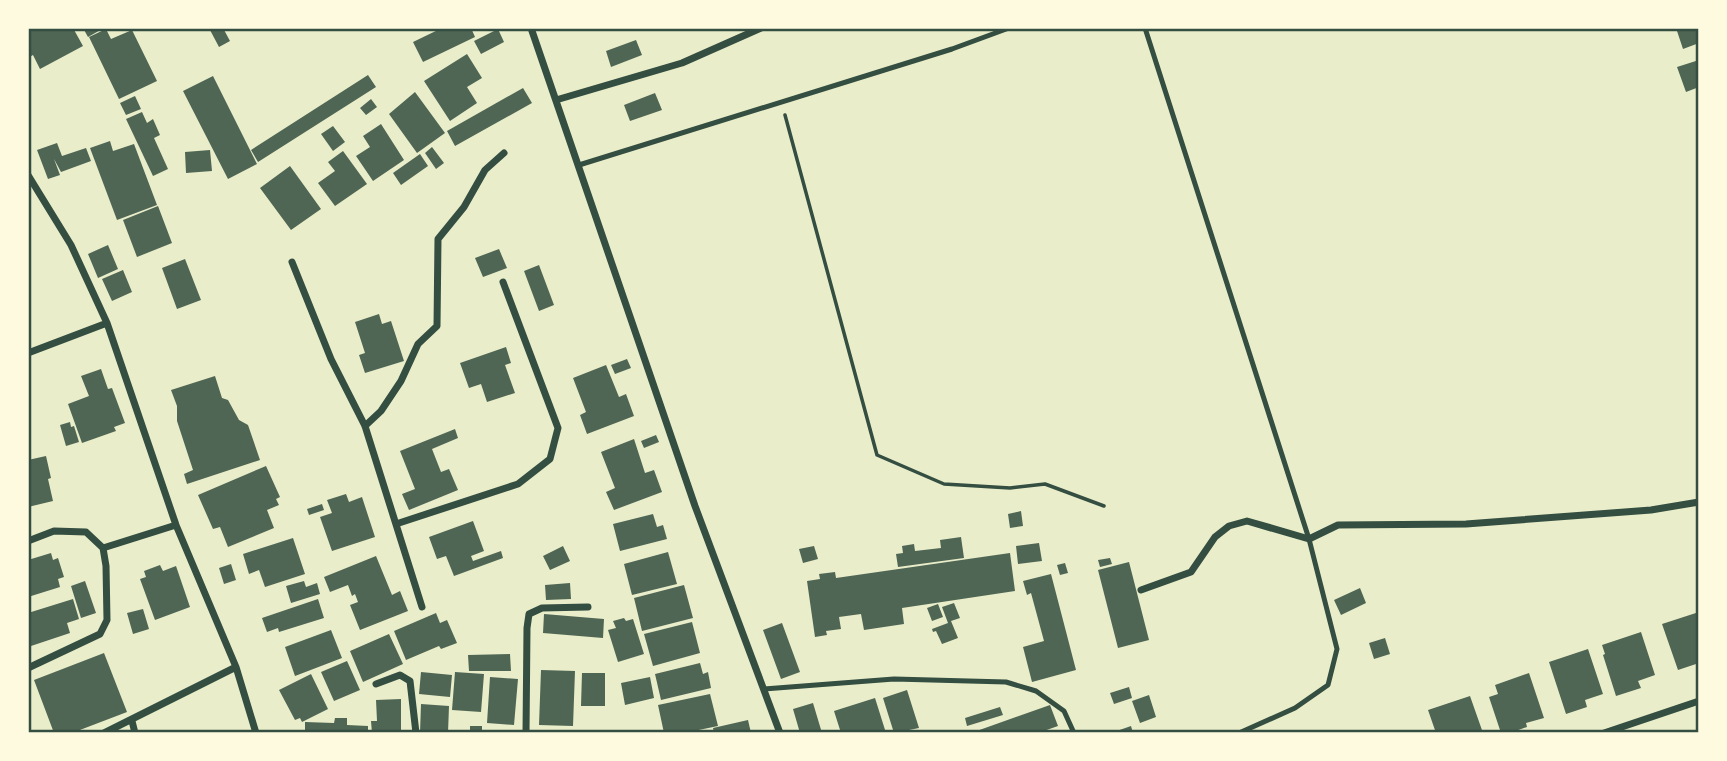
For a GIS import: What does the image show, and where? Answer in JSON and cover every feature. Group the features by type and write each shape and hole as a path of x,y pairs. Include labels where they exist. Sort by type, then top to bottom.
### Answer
{"street":[{"path":"531,28 695,506 780,733"},
{"path":"556,100 682,63 761,28"},
{"path":"365,426 381,411 401,381 418,344 437,326 438,239 464,206 485,170 503,153"},
{"path":"28,175 71,245 107,323 176,525 236,667 256,733"},
{"path":"292,262 331,359 365,426 422,607"},
{"path":"396,524 518,484 550,459 558,428 503,282"},
{"path":"28,354 107,323"},
{"path":"1141,590 1191,572 1215,537 1229,526 1247,521 1308,539 1338,525 1466,524 1651,510 1699,502"},
{"path":"103,548 176,525"},
{"path":"28,541 54,531 86,532 103,548 107,621 100,634 28,668"},
{"path":"526,733 529,614 542,608 589,607"},
{"path":"104,733 236,667"},
{"path":"376,684 400,675 410,681 415,733"},
{"path":"1604,733 1699,701"},
{"path":"132,721 135,733"}],"lane":[{"path":"579,165 953,49 1009,28"},
{"path":"1145,28 1308,539 1337,649 1328,685 1295,708 1239,733"},
{"path":"764,689 894,679 1006,682 1037,691 1055,704 1064,711 1074,733"}],"path":[{"path":"782,103 877,455 944,484 1010,488 1045,484 1104,506"}],"building":[{"path":"28,28 73,28 83,46 40,69 33,55 28,58"},
{"path":"83,28 104,28 88,37"},
{"path":"223,28 230,41 219,47 210,30"},
{"path":"442,28 471,28 475,37 423,62 413,42"},
{"path":"1676,28 1699,28 1699,43 1683,49"},
{"path":"106,29 111,39 132,30 157,81 119,99 89,37"},
{"path":"498,29 504,42 481,54 474,41"},
{"path":"636,40 642,55 611,67 606,51"},
{"path":"467,54 482,78 467,87 477,103 450,121 424,81"},
{"path":"1699,60 1699,87 1686,92 1677,67"},
{"path":"368,75 376,87 258,162 251,150"},
{"path":"213,76 257,164 228,179 183,91"},
{"path":"523,88 532,103 455,146 447,131"},
{"path":"415,92 445,133 417,153 389,114"},
{"path":"655,93 662,110 630,121 624,105"},
{"path":"135,96 141,109 126,115 120,103"},
{"path":"371,99 377,107 366,115 360,108"},
{"path":"142,112 147,123 153,119 160,135 154,138 168,169 153,176 126,119"},
{"path":"381,124 404,160 373,181 356,156 370,147 363,136"},
{"path":"333,126 345,142 333,151 321,134"},
{"path":"110,141 113,151 134,144 157,205 117,220 90,148"},
{"path":"57,143 62,156 86,148 91,161 61,172 54,159 60,175 48,179 37,150"},
{"path":"432,147 444,163 436,169 425,153"},
{"path":"210,150 212,171 186,173 185,152"},
{"path":"343,151 367,184 335,206 318,183 335,171 328,162"},
{"path":"420,154 428,166 401,185 393,173"},
{"path":"290,166 321,209 291,230 260,188"},
{"path":"158,206 172,243 137,257 123,220"},
{"path":"108,245 118,269 98,278 88,254"},
{"path":"499,249 507,268 483,277 475,258"},
{"path":"185,259 201,300 177,309 162,268"},
{"path":"539,265 554,305 539,311 524,271"},
{"path":"123,270 132,292 112,301 102,279"},
{"path":"379,314 382,324 391,321 404,361 365,373 359,355 365,353 355,322"},
{"path":"506,347 511,363 505,365 515,393 487,402 481,384 469,388 460,363"},
{"path":"627,359 631,368 615,374 611,365"},
{"path":"606,365 619,397 626,394 634,416 587,434 580,415 586,412 573,378"},
{"path":"101,369 108,389 112,388 125,423 114,427 116,431 82,443 68,404 89,396 81,376"},
{"path":"215,376 222,398 228,400 239,420 248,425 260,460 187,484 184,474 193,470 177,421 177,406 171,390"},
{"path":"70,422 79,442 66,446 60,425"},
{"path":"455,429 458,438 432,449 441,472 449,469 458,490 409,510 402,494 415,489 400,451"},
{"path":"656,435 659,442 644,448 641,441"},
{"path":"634,439 645,473 654,470 662,492 614,510 606,492 615,488 601,452"},
{"path":"46,456 53,501 28,507 28,460"},
{"path":"266,466 280,497 276,499 279,505 267,510 274,528 228,547 220,527 213,529 198,495"},
{"path":"346,494 349,502 362,497 375,537 332,551 320,517 332,513 327,500"},
{"path":"322,504 324,510 309,515 307,509"},
{"path":"1021,511 1023,526 1010,528 1008,514"},
{"path":"653,514 657,527 663,525 667,539 620,551 613,524"},
{"path":"473,521 484,551 471,556 473,561 501,551 503,558 454,576 446,556 437,559 429,537"},
{"path":"961,537 964,558 898,567 896,554 903,553 902,546 914,544 915,551 941,548 940,540"},
{"path":"293,538 305,574 265,587 259,570 249,574 243,554"},
{"path":"1039,543 1042,561 1018,564 1016,546"},
{"path":"563,546 570,561 550,570 543,556"},
{"path":"814,546 818,559 803,563 799,549"},
{"path":"668,552 677,584 632,595 624,564"},
{"path":"51,553 53,560 58,558 64,577 58,579 60,587 28,597 28,560"},
{"path":"1010,553 1015,591 902,608 904,624 864,630 861,614 839,617 841,629 826,631 827,635 815,637 807,581 820,579 819,574 835,572 836,578"},
{"path":"376,556 392,595 400,591 408,611 360,630 350,605 358,602 355,594 352,596 348,585 330,592 324,577"},
{"path":"1110,558 1112,564 1100,567 1098,560"},
{"path":"1129,562 1149,640 1118,648 1098,570"},
{"path":"1065,563 1068,573 1060,575 1057,565"},
{"path":"231,564 236,580 224,584 219,568"},
{"path":"160,565 163,571 176,566 190,607 155,620 140,579 146,577 144,571"},
{"path":"1051,574 1076,670 1032,682 1023,647 1044,641 1031,593 1027,595 1023,581"},
{"path":"85,581 96,613 81,618 71,586"},
{"path":"304,581 306,587 317,583 320,594 291,603 286,586"},
{"path":"570,583 571,599 546,600 545,585"},
{"path":"684,585 693,618 642,631 634,598"},
{"path":"1360,588 1366,603 1341,615 1334,600"},
{"path":"73,599 79,619 67,623 70,633 28,647 28,613"},
{"path":"318,599 324,618 279,632 278,628 267,632 262,618"},
{"path":"954,603 960,618 951,621 958,638 942,644 936,631 933,632 932,629 948,623 942,607"},
{"path":"938,604 943,617 932,621 927,608"},
{"path":"143,609 149,629 133,634 127,613"},
{"path":"1699,612 1699,663 1678,670 1662,624"},
{"path":"436,613 440,623 447,620 457,643 441,649 439,646 406,660 394,631"},
{"path":"544,614 604,619 603,638 543,633"},
{"path":"624,618 626,621 633,619 644,654 618,662 608,630 616,628 613,621"},
{"path":"692,622 700,653 653,666 644,634"},
{"path":"782,623 800,672 781,679 763,630"},
{"path":"331,630 342,658 295,676 285,647"},
{"path":"1641,632 1655,675 1638,681 1641,688 1616,696 1602,645"},
{"path":"389,634 403,664 363,682 350,651"},
{"path":"1385,638 1390,654 1374,659 1369,643"},
{"path":"1588,649 1603,694 1585,700 1587,707 1566,714 1549,662"},
{"path":"104,653 127,712 72,733 54,733 34,680"},
{"path":"510,654 511,671 469,671 468,655"},
{"path":"347,661 360,690 334,701 321,672"},
{"path":"700,663 703,674 708,672 711,688 661,700 655,674"},
{"path":"541,670 575,671 573,726 539,725"},
{"path":"421,672 452,675 450,697 419,694"},
{"path":"455,672 484,674 481,712 452,710"},
{"path":"582,673 605,673 605,706 581,706"},
{"path":"1529,673 1544,718 1526,723 1527,727 1510,733 1501,733 1489,697 1498,694 1495,685"},
{"path":"311,674 328,709 302,722 300,718 295,720 279,690"},
{"path":"490,677 518,679 514,725 487,723"},
{"path":"650,677 654,698 625,705 621,683"},
{"path":"1129,687 1132,698 1114,704 1110,693"},
{"path":"907,690 919,728 894,733 883,698"},
{"path":"710,694 718,726 684,733 664,733 658,705"},
{"path":"1149,695 1156,717 1140,723 1132,701"},
{"path":"1470,696 1483,733 1436,733 1428,710"},
{"path":"875,698 886,733 841,733 834,711"},
{"path":"401,699 401,733 372,733 371,721 377,721 376,700"},
{"path":"813,703 822,733 800,733 793,709"},
{"path":"421,704 449,706 448,733 420,733"},
{"path":"1050,705 1058,726 1038,733 971,733"},
{"path":"1000,707 1003,715 967,726 965,718"},
{"path":"335,718 347,718 347,725 368,726 368,733 305,733 305,722 334,723"},
{"path":"748,720 751,733 714,733 713,728"},
{"path":"470,726 482,726 482,733 470,733"},
{"path":"1131,726 1133,733 1111,733"}]}
